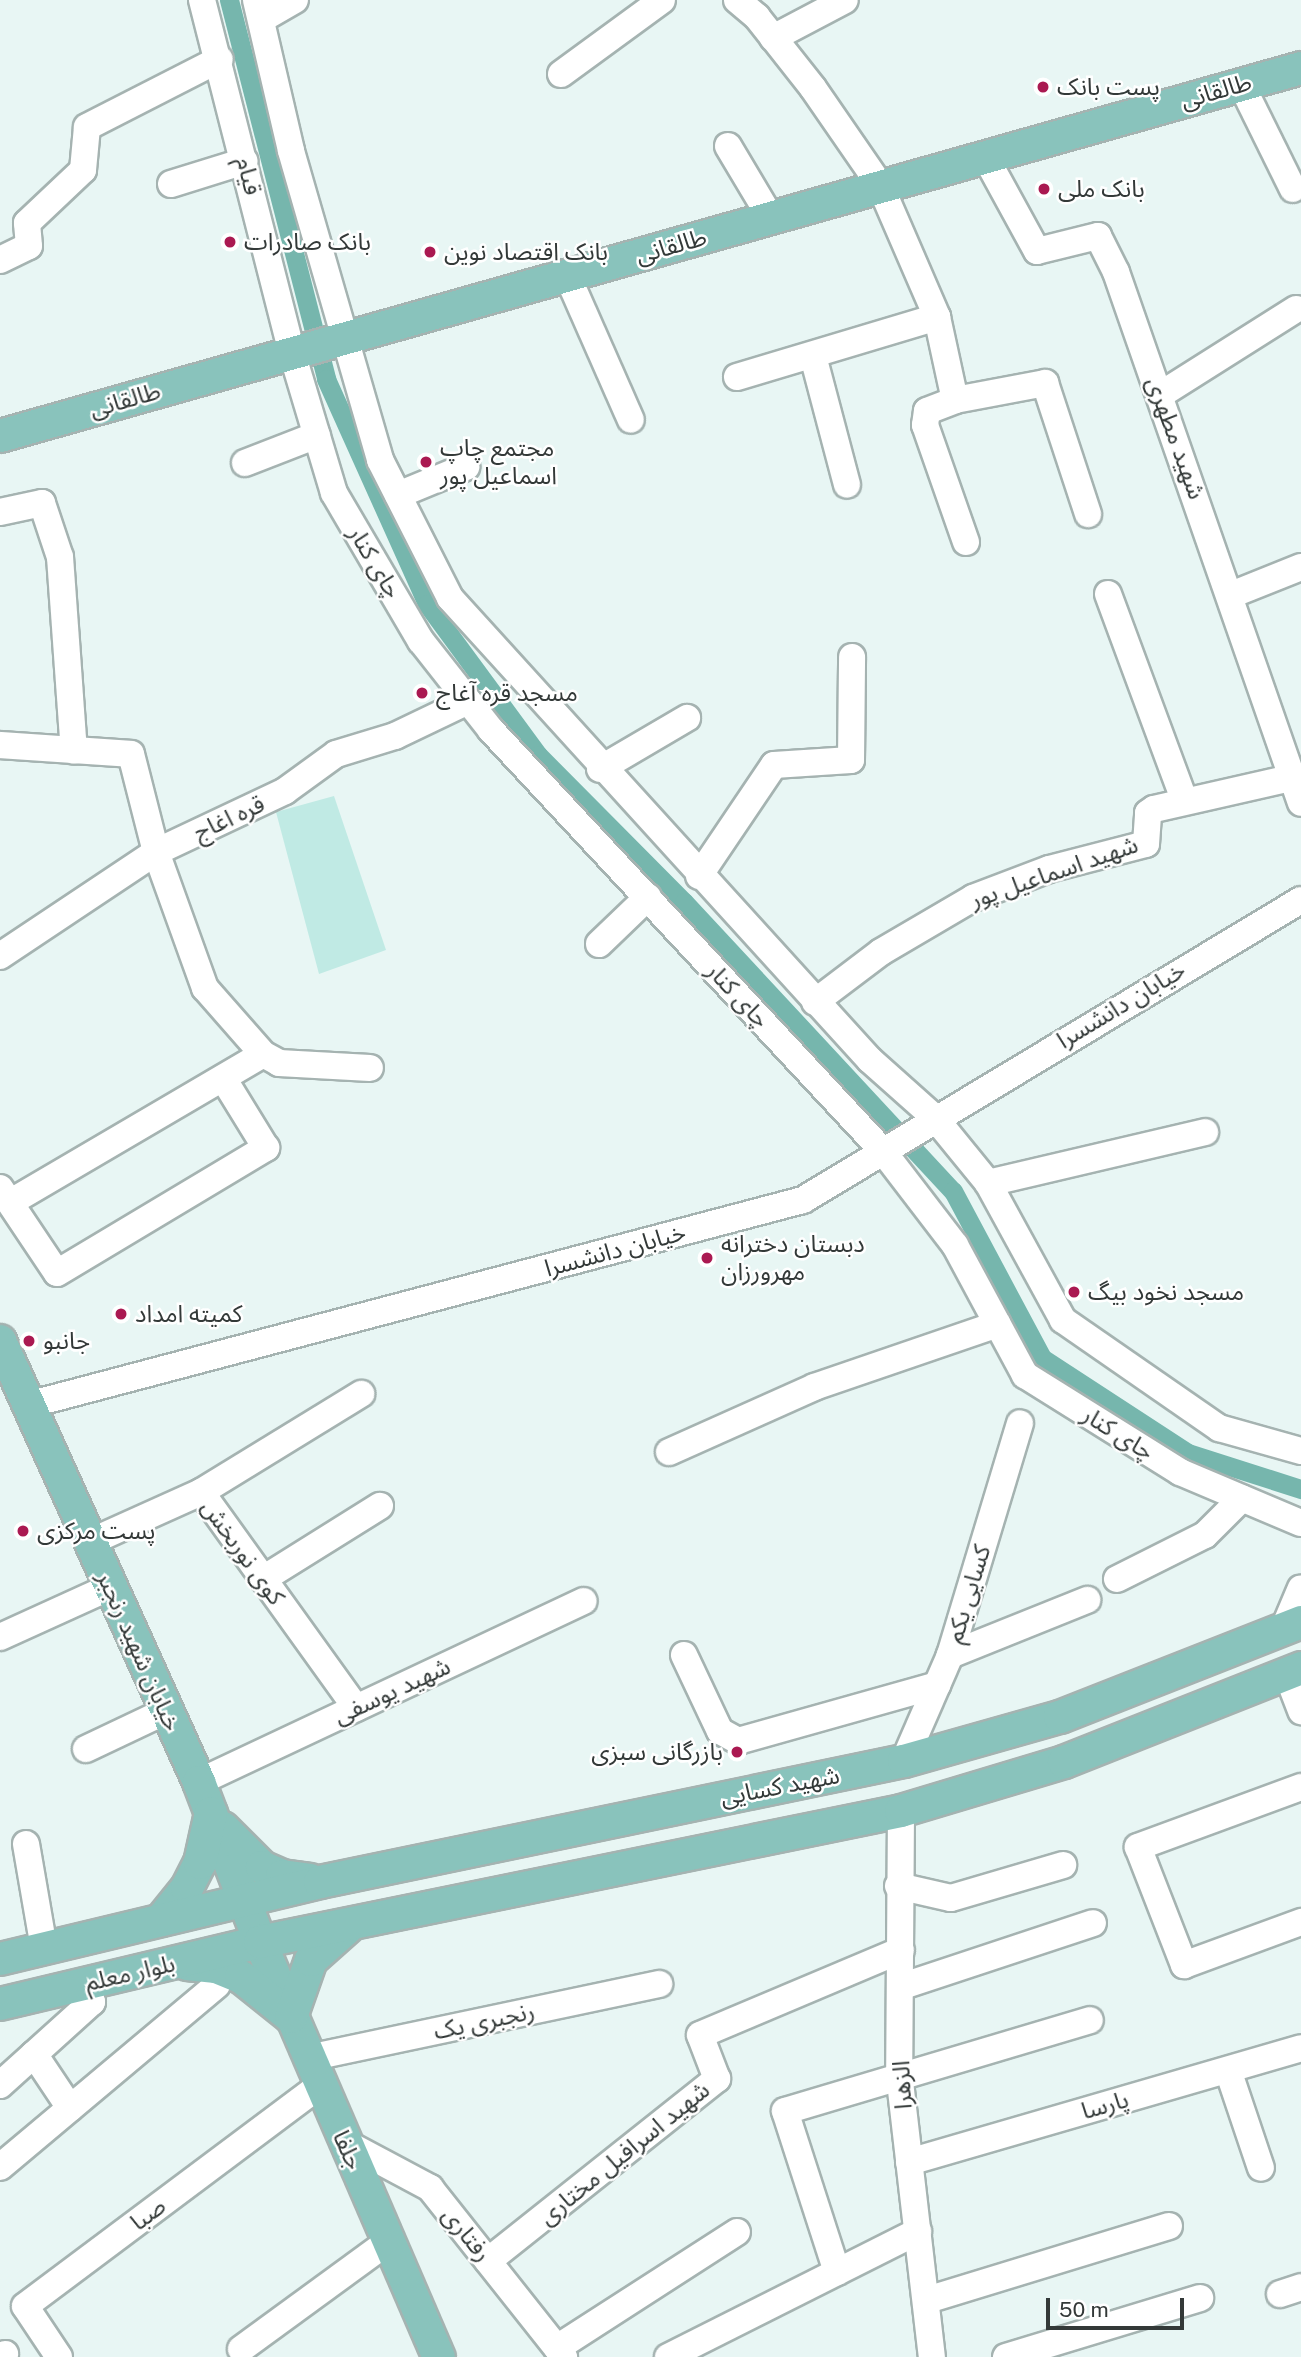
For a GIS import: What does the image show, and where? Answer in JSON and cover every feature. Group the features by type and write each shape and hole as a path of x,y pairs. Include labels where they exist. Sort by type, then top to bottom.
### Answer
{"main road":[{"name":"طالقانی","path":"0,436 1301,68"},
{"name":"خیابان شهید رنجبر","path":"0,1341 199,1782 260,1942"},
{"name":"شهید کسایی","path":"244,1900 477,1847 904,1761 1060,1717 1293,1625"},
{"name":"شهید کسایی","path":"260,1942 901,1811 1064,1762 1294,1671"},
{"path":"211,1814 241,1851 262,1867 282,1876 320,1882"},
{"path":"161,1920 187,1888 200,1863 211,1814"},
{"path":"477,1847 466,1858 462,1873 468,1888 481,1897"},
{"name":"بلوار معلم","path":"0,1959 244,1900"},
{"path":"174,1962 216,1967 241,1977 291,2017 311,1960 352,1924"},
{"name":"بلوار معلم","path":"0,2004 260,1942"},
{"name":"جلفا","path":"260,1942 439,2357"}],"street":[{"name":"قیام","path":"202,0 220,59 292,353"},
{"path":"259,10 295,0"},
{"path":"561,74 662,0"},
{"path":"737,0 774,38 880,185 937,317 955,400"},
{"path":"774,38 845,0"},
{"name":"قیام","path":"259,10 291,151 347,338"},
{"path":"0,260 29,246 27,223 83,170 87,127 220,59"},
{"path":"1241,84 1293,189"},
{"path":"728,146 771,218"},
{"name":"شهید مطهری","path":"986,158 1037,251 1098,236 1160,395 1301,803"},
{"path":"171,184 245,161"},
{"path":"567,275 631,420"},
{"path":"1160,395 1296,309"},
{"path":"737,377 937,317"},
{"name":"چای کنار","path":"347,338 380,460 450,598 600,769 815,1002 870,1060 935,1118 988,1184 1063,1321 1219,1427 1301,1451"},
{"name":"چای کنار","path":"292,353 334,494 421,641 468,701 882,1150 955,1245 1025,1375 1180,1472 1242,1498 1297,1526"},
{"path":"813,356 847,485"},
{"path":"966,542 925,425 927,411 955,400 1045,383 1088,514"},
{"path":"245,463 317,435"},
{"path":"398,495 466,467"},
{"path":"0,512 42,503 60,557 74,750"},
{"path":"1231,595 1301,567"},
{"path":"1108,594 1184,800"},
{"path":"699,876 774,765 852,760 852,657"},
{"name":"قره اغاج","path":"0,956 156,852 285,791 336,754 395,736 468,701"},
{"path":"600,769 687,718"},
{"path":"0,746 131,754 156,852 205,988 263,1054 279,1063 370,1068"},
{"name":"شهید اسماعیل پور","path":"815,1002 881,952 973,898 1049,869 1146,844 1148,813 1184,800 1291,778"},
{"path":"599,944 648,897"},
{"name":"خیابان دانشسرا","path":"28,1405 803,1200 935,1118 1301,900"},
{"path":"223,1078 266,1148 57,1273 6,1195 263,1054"},
{"path":"988,1184 1205,1132"},
{"path":"669,1452 814,1387 998,1324"},
{"path":"201,1492 361,1394"},
{"name":"کسایی یکم","path":"904,1761 950,1656 1020,1423"},
{"name":"کوی نوربخش","path":"90,1542 201,1492 356,1708"},
{"path":"1117,1579 1205,1535 1242,1498"},
{"path":"264,1579 380,1506"},
{"path":"0,1637 110,1587"},
{"path":"1293,1625 1301,1588"},
{"path":"950,1656 1087,1600"},
{"name":"شهید یوسفی","path":"199,1782 584,1601"},
{"path":"684,1655 720,1731 738,1741 937,1685"},
{"path":"1294,1671 1301,1712"},
{"path":"86,1749 166,1711"},
{"path":"1301,1787 1138,1847 1184,1965 1301,1922"},
{"name":"الزهرا","path":"901,1811 898,1886 903,1986 900,2073 932,2357"},
{"path":"26,1844 44,1948"},
{"path":"898,1886 951,1898 1063,1865"},
{"path":"903,1986 1093,1923"},
{"name":"شهید اسرافیل مختاری","path":"488,2261 716,2079 700,2035 901,1950"},
{"path":"0,2085 92,2001 86,1983"},
{"name":"رنجبری یک","path":"314,2072 659,1984"},
{"path":"0,2167 217,1985"},
{"path":"837,2272 785,2111 900,2073 1090,2020"},
{"name":"پارسا","path":"909,2162 1301,2049"},
{"path":"34,2054 70,2108"},
{"path":"1228,2070 1261,2168"},
{"name":"صبا","path":"59,2357 25,2306 314,2072"},
{"name":"رفتاری","path":"344,2142 430,2188 561,2353"},
{"path":"927,2300 1169,2227"},
{"path":"668,2357 918,2231"},
{"path":"561,2353 737,2232"},
{"path":"241,2349 388,2242"},
{"path":"1006,2357 1200,2298"}],"shaded area":[{"path":"334,796 386,950 319,974 276,812"}],"waterway":[{"path":"229,0 326,379 427,604 538,755 684,902 953,1191 1042,1358 1188,1453 1301,1489"}],"place":[{"name":"پست بانک","path":"1043,87"},
{"name":"بانک ملی","path":"1044,189"},
{"name":"بانک صادرات","path":"230,242"},
{"name":"بانک اقتصاد نوین","path":"430,252"},
{"name":"مجتمع چاپ اسماعیل پور","path":"426,462"},
{"name":"مسجد قره آغاج","path":"422,693"},
{"name":"دبستان دخترانه مهرورزان","path":"707,1258"},
{"name":"مسجد نخود‌ بیگ","path":"1074,1292"},
{"name":"کمیته امداد","path":"121,1314"},
{"name":"جانبو","path":"29,1341"},
{"name":"پست مرکزی","path":"23,1531"},
{"name":"بازرگانی سبزی","path":"737,1752"}]}
